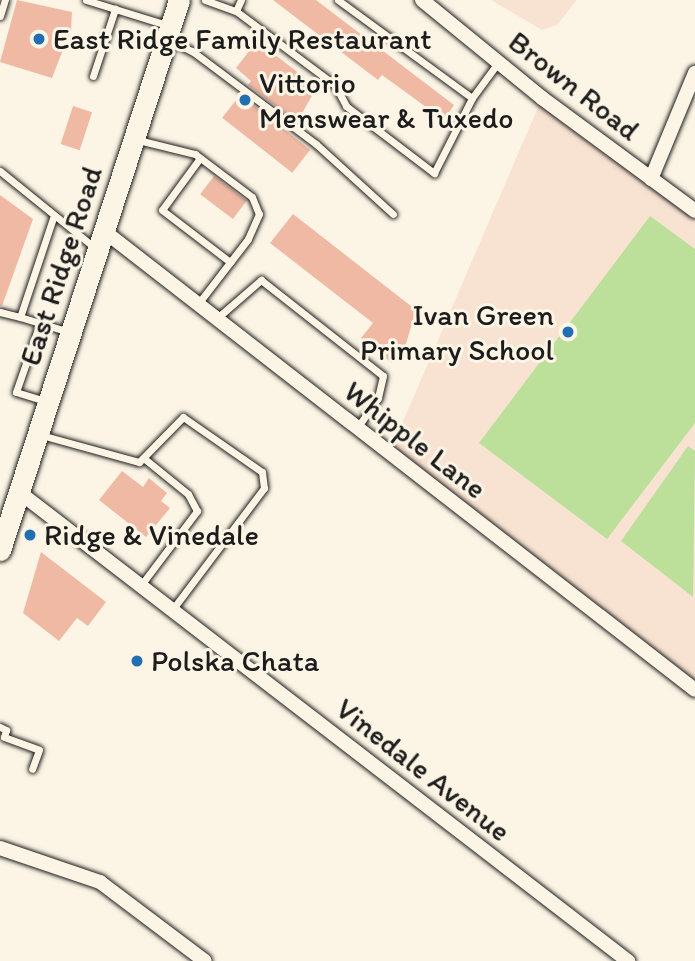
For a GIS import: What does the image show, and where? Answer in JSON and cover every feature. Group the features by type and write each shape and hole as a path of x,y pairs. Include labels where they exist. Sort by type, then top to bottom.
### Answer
{"main road":[{"name":"East Ridge Road","path":"0,550 179,0"}],"street":[{"name":"Brown Road","path":"422,0 500,60 542,98 695,211"},
{"path":"651,179 695,73"},
{"name":"Whipple Lane","path":"101,240 198,304 695,690"},
{"name":"Vinedale Avenue","path":"19,492 628,961"},
{"path":"0,848 100,882 205,961"}],"lane":[{"path":"0,16 5,0"},
{"path":"86,0 115,9 169,33 316,144 393,214"},
{"path":"205,0 236,11 335,85 346,106 434,173 472,98 500,60"},
{"path":"236,11 242,0"},
{"path":"338,0 472,98"},
{"path":"93,76 115,9"},
{"path":"134,139 201,158 252,197 259,214 230,262 198,304"},
{"path":"201,158 162,210 230,262"},
{"path":"0,171 53,218 101,240"},
{"path":"20,317 53,218"},
{"path":"216,319 261,280 383,376 378,398 357,429"},
{"path":"0,312 71,333"},
{"path":"40,323 16,392 48,402"},
{"path":"146,460 183,416 261,472 266,482 172,610"},
{"path":"38,433 130,461 146,460 188,494 197,511 141,585"},
{"path":"0,727 6,730 4,737 39,750 32,769"}],"shaded area":[{"path":"491,0 577,0 557,25 542,30"},
{"name":"Ivan Green Primary School","path":"542,98 695,210 695,691 389,454"}],"green space":[{"path":"650,216 695,249 695,423 607,539 479,443"},
{"path":"688,446 695,451 693,597 621,541"}],"building":[{"name":"East Ridge Family Restaurant","path":"17,0 72,12 71,29 52,78 0,62"},
{"path":"273,0 316,0 454,105 444,120 382,75 378,80"},
{"path":"257,41 317,87 297,122 248,85 251,81 236,68"},
{"path":"240,95 310,150 292,173 222,118"},
{"path":"73,106 92,112 80,150 61,144"},
{"path":"214,176 247,201 233,219 200,194"},
{"path":"0,195 33,219 2,306 0,306"},
{"path":"293,214 416,310 405,347 392,363 361,338 373,323 270,243"},
{"path":"122,471 143,487 149,478 167,493 161,501 170,508 146,537 99,500"},
{"path":"41,552 106,602 88,626 77,618 59,641 23,613"}],"place":[{"name":"East Ridge Family Restaurant","path":"39,39"},
{"name":"Vittorio Menswear & Tuxedo","path":"245,100"},
{"name":"Ivan Green Primary School","path":"568,332"},
{"name":"Ridge & Vinedale","path":"30,535"},
{"name":"Polska Chata","path":"137,661"}]}
